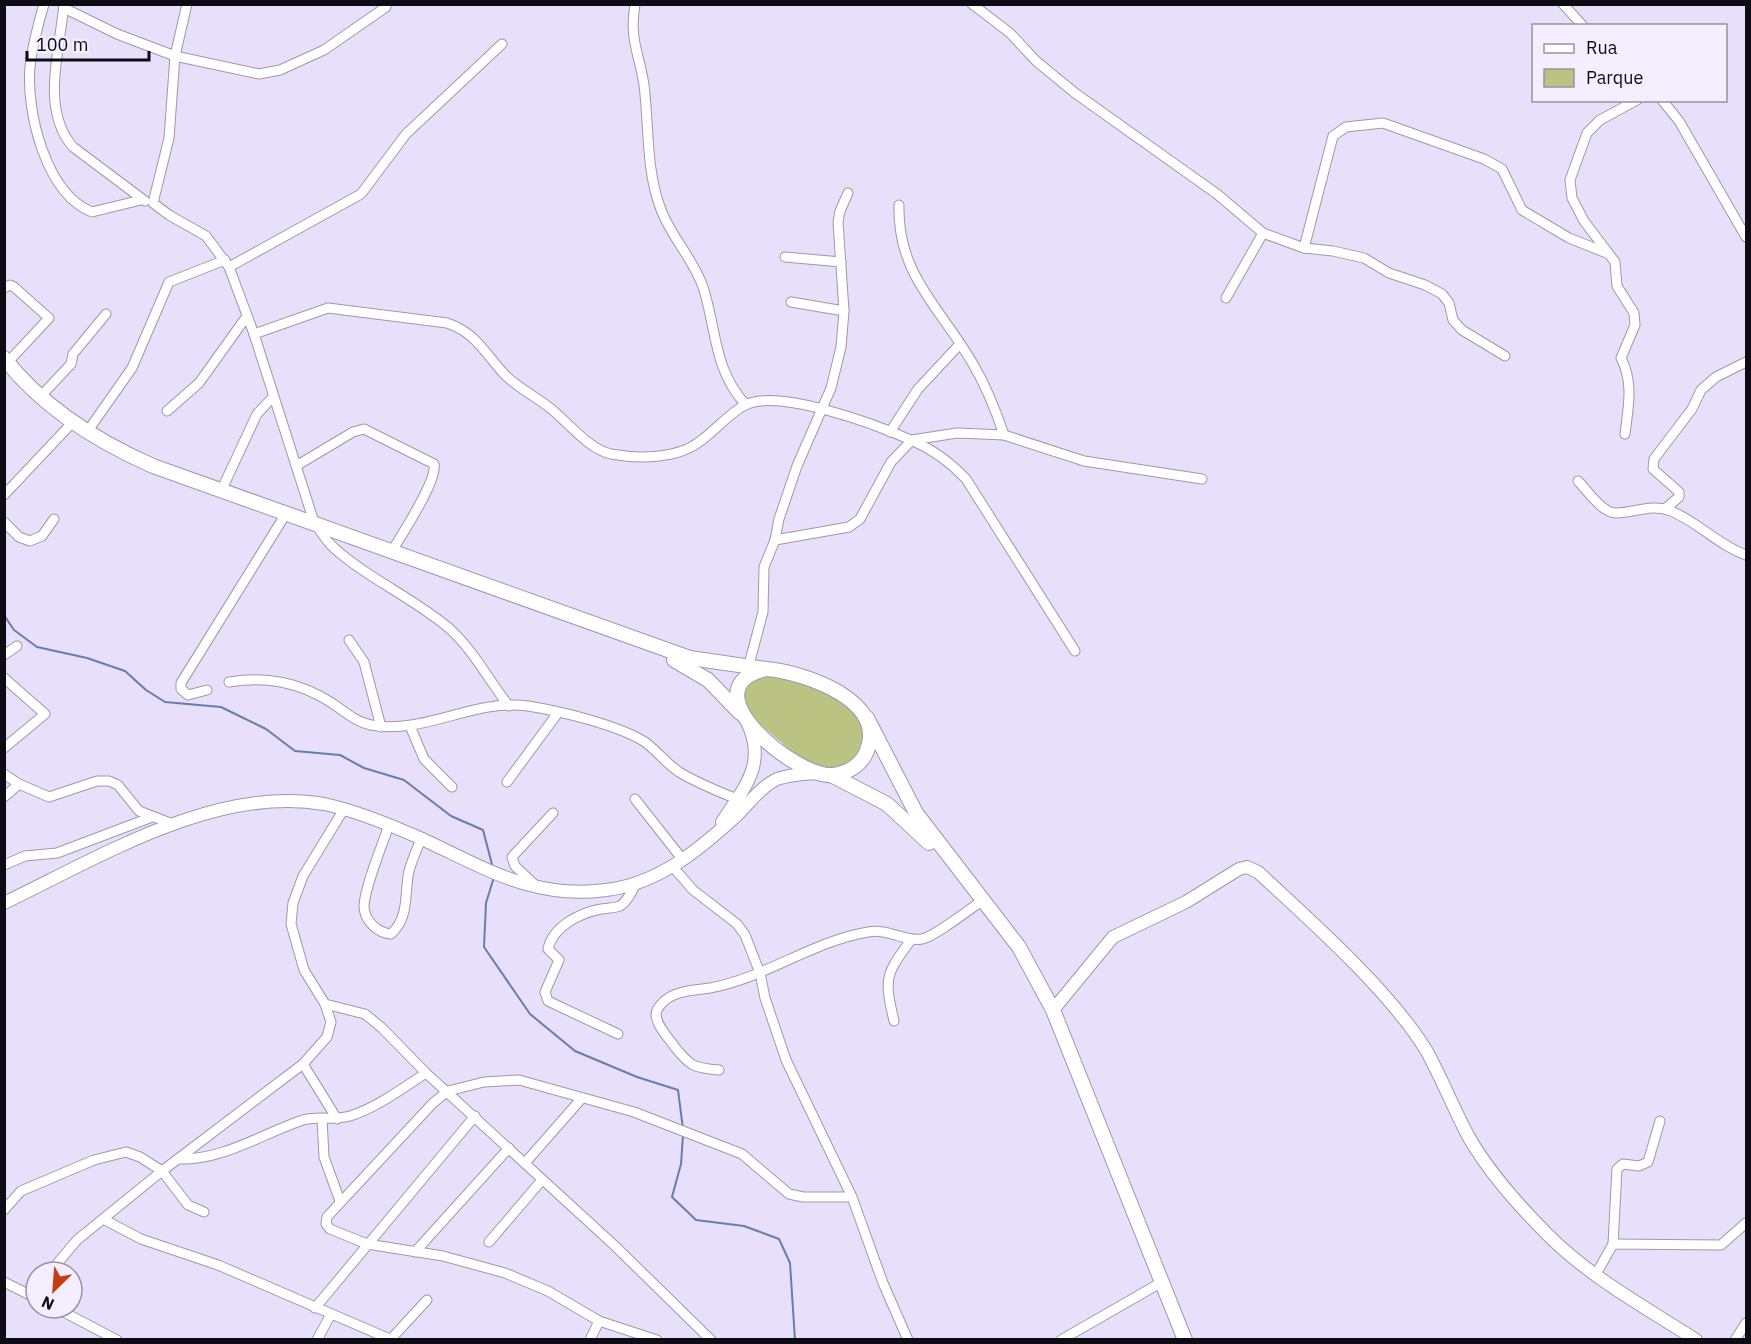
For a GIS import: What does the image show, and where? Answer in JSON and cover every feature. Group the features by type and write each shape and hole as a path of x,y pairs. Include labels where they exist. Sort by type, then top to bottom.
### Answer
{"main road":[{"path":"6,360 41,396 72,423 153,466 690,658 793,673 832,689 860,707 883,746 905,797 1019,947 1053,1010 1185,1339"},
{"path":"601,626 697,672 762,737 824,774 887,804 961,873"},
{"path":"744,719 738,704 742,684 756,671 766,669"},
{"path":"824,774 850,770 865,756 870,744 867,718"}],"street":[{"path":"44,4 34,37 30,70 36,127 53,175 70,198 92,212 141,200"},
{"path":"153,203 169,138 175,56 187,4"},
{"path":"635,4 631,27 644,84 646,125 659,206 702,284 721,367 732,389 746,405"},
{"path":"972,4 1010,33 1036,61 1074,93 1217,195 1263,233 1304,248 1332,250 1364,258 1389,273 1433,289 1442,294 1449,303 1453,320 1462,330 1505,356"},
{"path":"1564,5 1581,24"},
{"path":"386,8 324,50 270,73 259,74 175,56 117,34 64,6 55,87 55,110 64,137 73,147 141,200 153,203 206,236 227,263 248,316 314,522 331,546 357,566 418,604 451,630 473,654 509,706"},
{"path":"87,432 132,368 170,282 227,263 361,194 406,134 502,44"},
{"path":"1625,434 1630,392 1627,371 1621,358 1635,325 1634,313 1617,286 1615,262 1584,221 1572,198 1570,180 1587,133 1600,120 1633,102"},
{"path":"1664,102 1679,121 1746,237"},
{"path":"1304,248 1333,136 1346,127 1383,123 1484,159 1502,169 1522,210 1569,238 1609,254"},
{"path":"748,668 763,612 764,567 775,540 779,519 797,466 831,388 841,347 844,311 838,222 848,193"},
{"path":"899,205 898,231 905,255 920,285 973,363 994,406 1004,435"},
{"path":"1226,298 1263,233"},
{"path":"785,257 841,262"},
{"path":"4,288 10,285 49,318 6,360"},
{"path":"791,302 844,311"},
{"path":"254,334 328,308 447,323 462,328 475,336 484,352 509,378 552,409 589,442 609,454 644,457 669,454 697,444 746,405 777,400 822,408 912,440 951,464 966,479 1075,651"},
{"path":"41,396 71,364 73,354 106,314"},
{"path":"167,411 199,383 248,316"},
{"path":"890,432 918,389 960,344"},
{"path":"1665,509 1679,497 1678,492 1653,469 1654,459 1676,432 1701,390 1716,377 1746,362"},
{"path":"222,489 257,414 273,397"},
{"path":"4,495 72,423"},
{"path":"296,466 353,432 364,429 434,464 436,470 430,483 392,551"},
{"path":"775,540 849,527 860,519 891,462 912,440 957,433 1004,435 1084,461 1202,479"},
{"path":"1578,481 1606,508 1616,513 1651,508 1665,509 1696,524 1710,537 1746,555"},
{"path":"207,690 188,694 181,689 181,683 287,512"},
{"path":"4,522 19,537 30,542 42,536 54,519"},
{"path":"349,640 364,662 381,727"},
{"path":"4,655 17,646"},
{"path":"4,678 45,714 4,748"},
{"path":"229,682 253,678 284,681 319,695 356,720 381,727 410,726 448,716 509,706 527,706 581,718 630,734 645,743 679,771 737,799"},
{"path":"507,782 557,714"},
{"path":"711,838 754,768 757,755 755,739 744,719"},
{"path":"410,726 424,759 452,787"},
{"path":"4,774 49,797 97,781 109,780 118,785 139,811 175,825"},
{"path":"4,903 109,852 204,814 249,804 291,802 344,809 389,825 495,874 541,890 586,892 607,890 636,883 678,863 711,838 766,786 795,774 824,774"},
{"path":"4,797 20,784"},
{"path":"635,799 678,863 693,890 737,924 745,935 760,973 765,998 786,1060 852,1197 883,1283 908,1340"},
{"path":"60,1260 77,1240 162,1171 303,1064 327,1037 331,1022 325,1004 304,970 291,924 293,903 303,876 344,809"},
{"path":"541,890 515,866 512,857 553,813"},
{"path":"4,865 25,856 57,853 152,817"},
{"path":"389,825 364,905 370,923 384,933 391,934 399,927 407,900 410,869 421,839"},
{"path":"1053,1010 1113,937 1186,902 1239,869 1247,867 1258,872 1371,983 1396,1012 1425,1050 1464,1129 1479,1152 1548,1234 1594,1276 1696,1340"},
{"path":"618,1034 548,1000 545,992 559,960 548,949 558,932 571,920 586,912 618,907 626,902 636,883"},
{"path":"719,1070 696,1068 687,1062 664,1033 656,1019 657,1011 671,996 760,973 841,938 871,931 897,934 911,940 924,939 983,900"},
{"path":"894,1021 886,989 888,974 911,940"},
{"path":"325,1004 365,1014 711,1340"},
{"path":"303,1064 337,1119"},
{"path":"178,1159 200,1160 306,1119 337,1119 352,1116 426,1073"},
{"path":"657,1340 599,1321 548,1291 505,1273 442,1256 366,1244 330,1229 326,1224 327,1217 433,1103 448,1091 484,1082 519,1080 634,1112 742,1154 789,1194 803,1197 852,1197"},
{"path":"525,1163 582,1098"},
{"path":"315,1308 475,1116"},
{"path":"322,1119 324,1157 340,1201"},
{"path":"1594,1276 1613,1244 1617,1168 1623,1164 1639,1166 1648,1162 1660,1121"},
{"path":"415,1252 509,1148"},
{"path":"4,1210 21,1191 126,1152 140,1157 162,1171 188,1205 204,1212"},
{"path":"489,1242 542,1180"},
{"path":"104,1220 141,1239 218,1265 392,1339 427,1300"},
{"path":"1613,1244 1721,1245 1746,1223"},
{"path":"4,1282 16,1289"},
{"path":"1061,1340 1162,1282"},
{"path":"4,1287 24,1292"},
{"path":"317,1340 331,1314"},
{"path":"79,1320 117,1340"},
{"path":"590,1340 599,1321"},
{"path":"1735,1340 1746,1323"}],"green space":[{"path":"777,676 818,688 839,698 855,711 864,732 858,753 851,761 831,770 814,766 794,753 759,722 750,711 744,697 746,691 755,680"}],"waterway":[{"path":"4,615 14,630 37,647 87,658 125,671 146,690 165,702 221,707 266,729 295,751 340,755 364,768 404,780 451,816 483,830 493,868"},
{"path":"494,877 486,903 484,947 530,1014 575,1051 637,1077 678,1090 683,1129"},
{"path":"683,1135 681,1164 672,1197 696,1220 744,1226 779,1239 790,1263 795,1340"}]}
